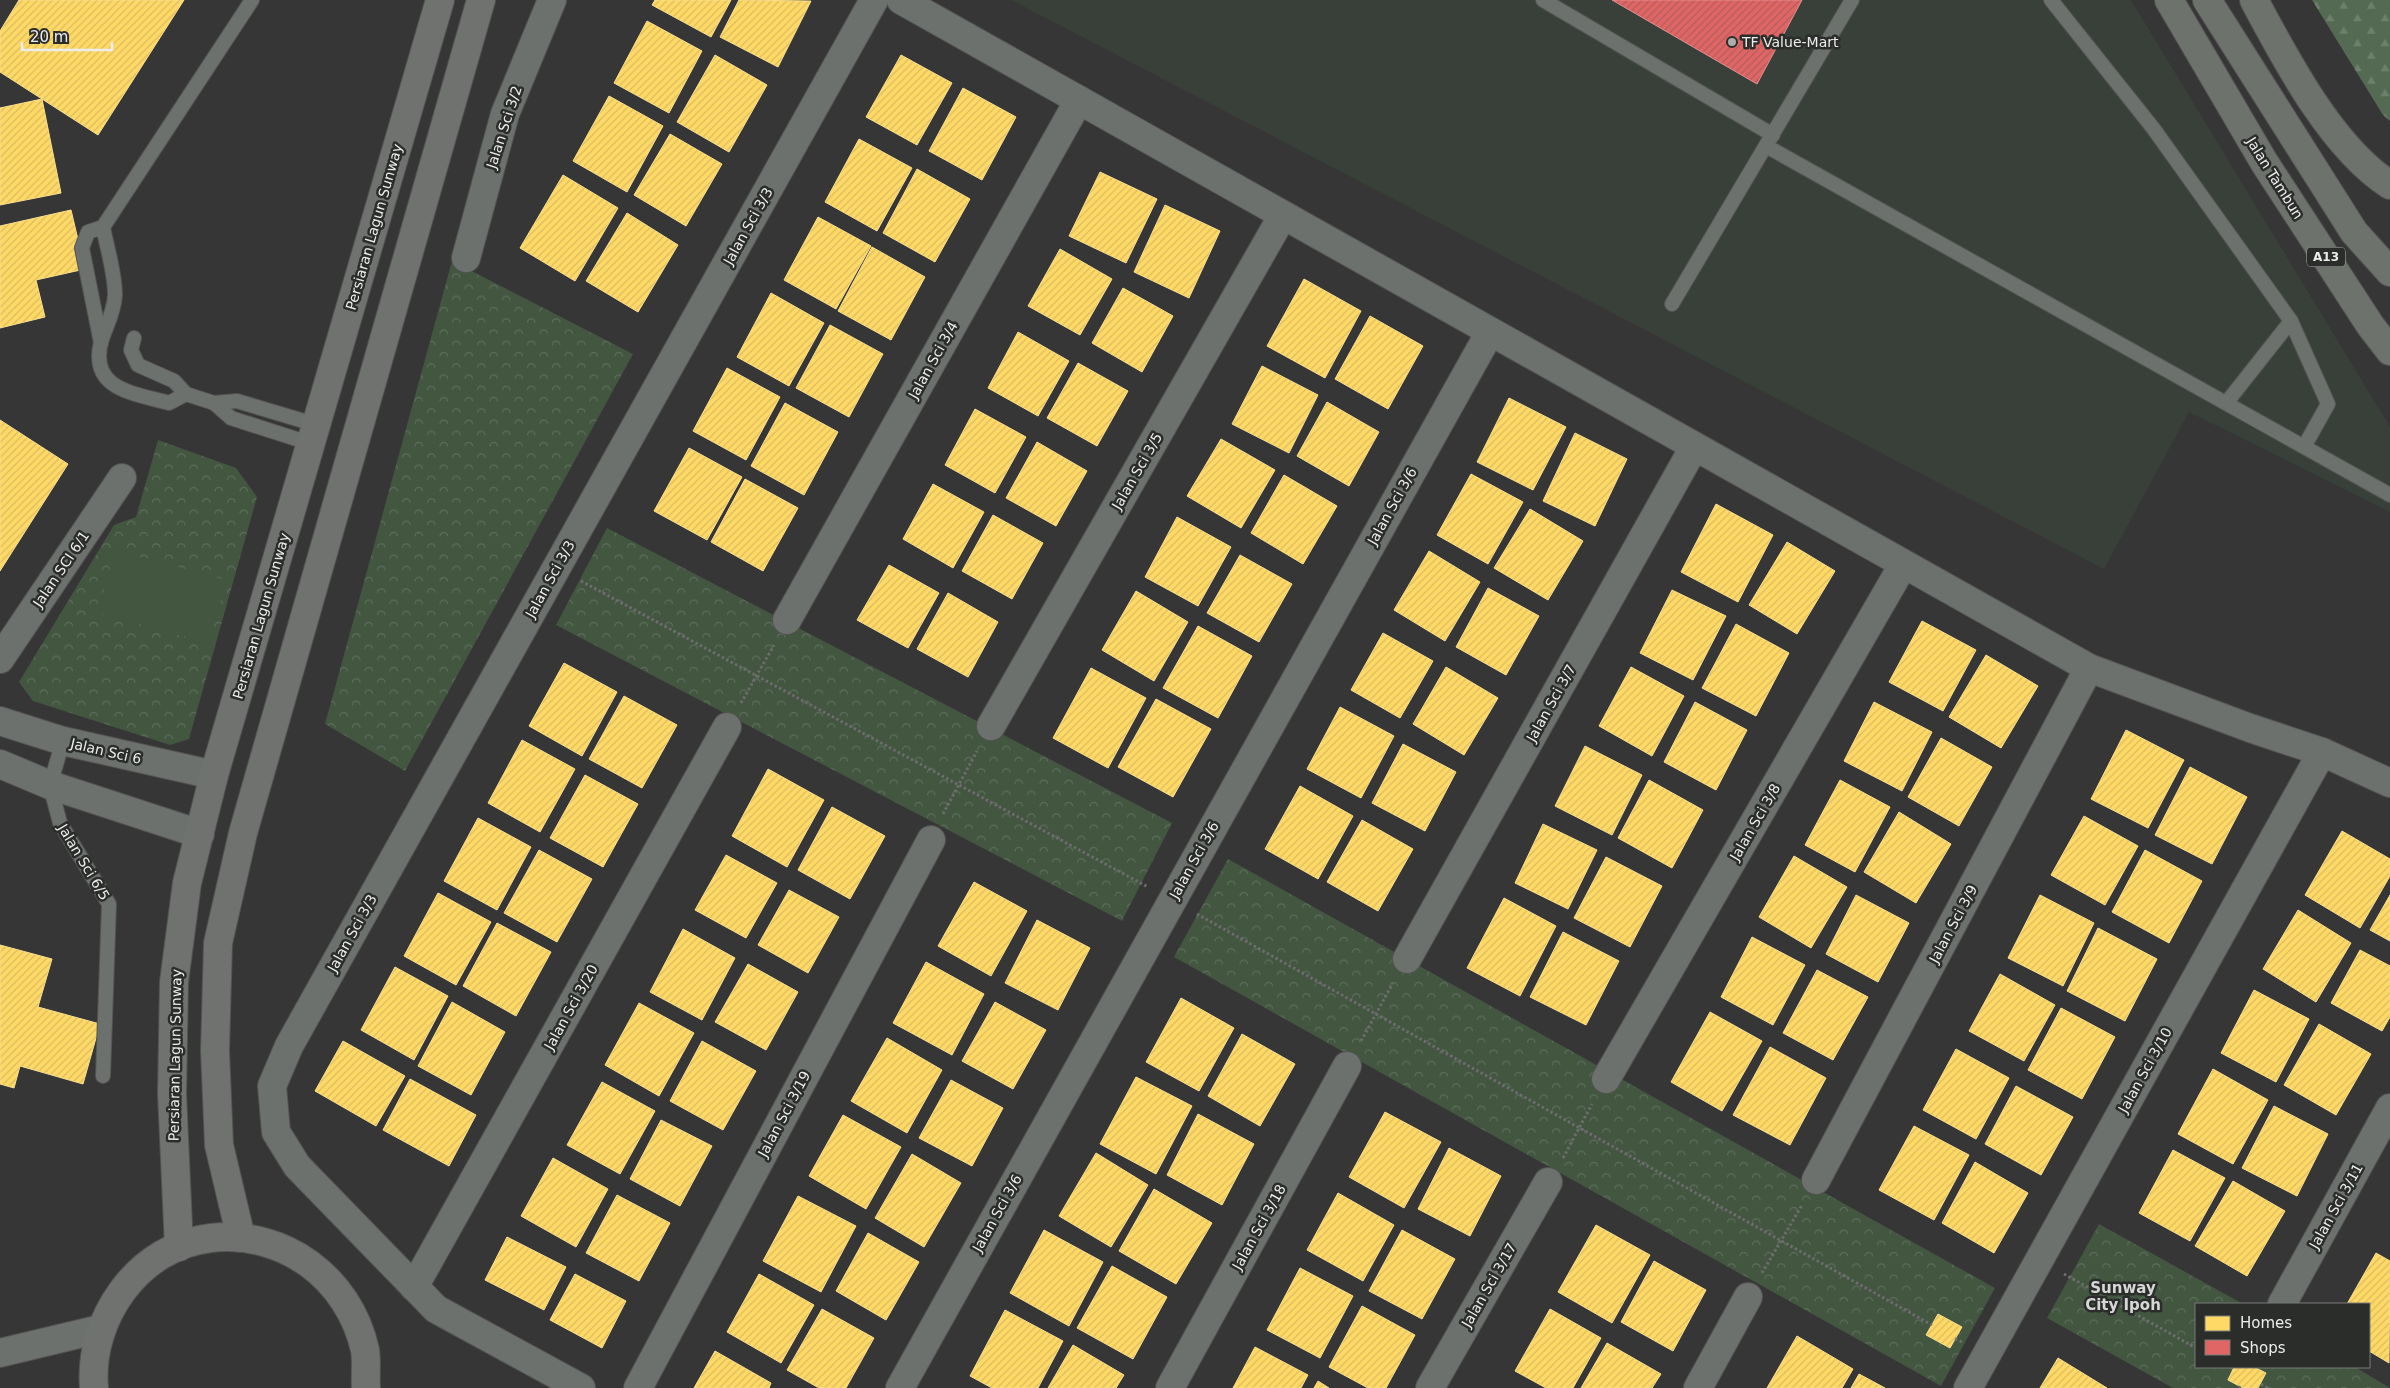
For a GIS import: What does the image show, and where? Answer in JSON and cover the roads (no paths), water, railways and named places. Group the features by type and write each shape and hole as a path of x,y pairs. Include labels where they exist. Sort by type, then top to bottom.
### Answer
{"main road":[{"name":"Persiaran Lagun Sunway","path":"179,1247 172,1094 174,982 187,882 214,775 440,0"},
{"path":"241,1238 219,1145 215,1051 218,943 243,833 481,0"},
{"name":"Jalan Tambun","path":"2169,0 2264,162 2370,325 2390,351"},
{"path":"2207,0 2354,232 2390,272"},
{"path":"2258,8 2331,128 2355,157 2390,185"},
{"path":"94,1388 92,1367 100,1329 119,1294 145,1266 179,1247 210,1238 241,1238 285,1248 322,1273 350,1309 365,1351 366,1388"}],"street":[{"name":"Jalan Sci 3/2","path":"466,258 505,114 552,0"},
{"name":"Jalan Sci 3/3","path":"581,1388 436,1309 296,1166 276,1132 272,1086 289,1046 874,0"},
{"path":"901,0 2089,668 2250,728 2322,752 2390,783"},
{"name":"Jalan Sci 3/4","path":"787,620 1079,100"},
{"name":"Jalan Sci 3/5","path":"991,726 1283,215"},
{"name":"Jalan Sci 3/6","path":"900,1388 1490,332"},
{"name":"Jalan Sci 3/7","path":"1407,959 1694,447"},
{"name":"Jalan SCI 6/1","path":"0,659 122,478"},
{"name":"Jalan Sci 3/8","path":"1606,1079 1903,565"},
{"name":"Jalan Sci 3/9","path":"1816,1180 2089,668"},
{"name":"Jalan Sci 6","path":"0,720 63,741 214,775"},
{"name":"Jalan Sci 3/20","path":"414,1287 727,727"},
{"name":"Jalan Sci 3/10","path":"1968,1388 2322,752"},
{"path":"0,764 50,785 200,834"},
{"name":"Jalan Sci 3/19","path":"638,1388 931,840"},
{"name":"Jalan Sci 3/18","path":"1170,1388 1347,1066"},
{"name":"Jalan Sci 3/11","path":"2283,1303 2390,1108"},
{"name":"Jalan Sci 3/17","path":"1430,1388 1548,1182"},
{"path":"1698,1388 1748,1297"},
{"path":"0,1353 100,1329"}],"lane":[{"path":"101,343 82,248 88,232 103,227 252,0"},
{"path":"1543,0 1770,140 2390,495"},
{"path":"1672,304 1852,0"},
{"path":"2052,0 2153,128 2291,320 2328,404 2305,445"},
{"path":"103,227 115,293 112,315 101,343 99,364 104,378 120,389 169,403 186,394"},
{"path":"2227,402 2291,320"},
{"path":"134,338 131,350 138,365 174,381 186,394 214,404 231,418 314,435"},
{"path":"214,404 237,401 314,435"},
{"path":"50,785 63,741"},
{"name":"Jalan Sci 6/5","path":"50,785 60,823 109,904 103,1076"}],"place":[{"name":"TF Value-Mart","path":"1732,42"}],"district":[{"name":"Sunway City Ipoh","path":"2123,1296"}]}
